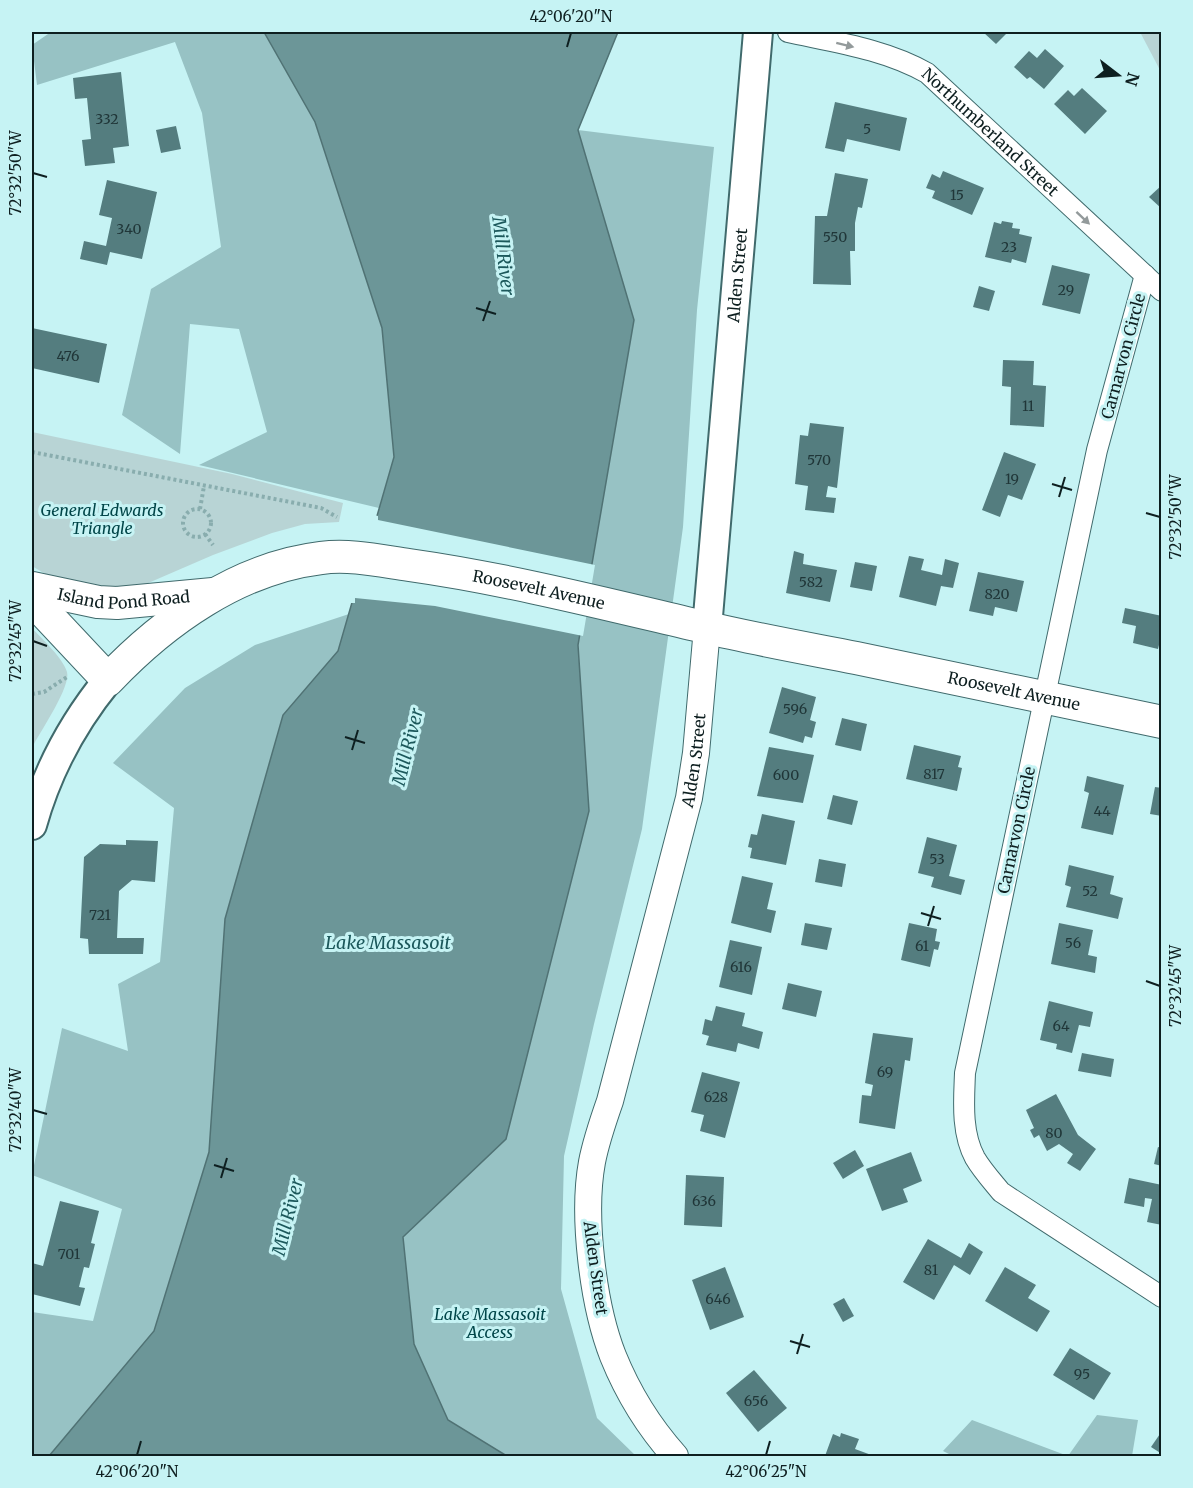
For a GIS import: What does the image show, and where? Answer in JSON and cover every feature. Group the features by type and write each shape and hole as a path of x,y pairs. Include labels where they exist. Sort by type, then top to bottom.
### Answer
{"main road":[{"name":"Alden Street","path":"708,628 758,32"},
{"name":"Roosevelt Avenue","path":"32,825 48,778 63,744 83,712 108,680 135,652 159,632 216,593 270,569 334,556 441,570 1161,722"},
{"name":"Island Pond Road","path":"32,588 98,602 117,603 216,593"},
{"name":"Island Pond Road","path":"32,599 108,680"}],"street":[{"name":"Northumberland Street","path":"788,32 886,55 927,73 1161,291"},
{"name":"Carnarvon Circle","path":"1145,275 1097,450 1043,697 965,1073 964,1107 967,1135 974,1156 1001,1192 1161,1297"},
{"name":"Alden Street","path":"675,1456 644,1416 612,1353 600,1308 592,1260 588,1211 590,1179 597,1142 610,1101 689,798 696,753 708,628"}],"path":[{"path":"32,452 321,508 337,517"},
{"path":"200,509 204,486"},
{"path":"200,509 207,512 211,518 210,529 206,534 198,537 192,536 184,528 183,520 193,510 200,509"},
{"path":"206,534 213,545"},
{"path":"32,694 44,692 68,677"}],"green space":[{"path":"51,32 264,32 315,122 382,328 394,457 379,508 199,465 267,432 239,329 190,324 180,454 122,415 151,289 221,247 202,113 175,42 37,85 32,45"},
{"path":"1140,32 1161,32 1161,72"},
{"name":"Lake Massasoit Access","path":"578,130 714,147 697,310 683,527 642,829 564,1156 561,1289 597,1418 636,1456 507,1456 448,1420 414,1344 403,1237 506,1139 589,811 578,645 634,320"},
{"name":"General Edwards Triangle","path":"32,432 232,474 343,503 339,522 305,524 272,533 213,555 139,587 114,590 47,575 32,566"},
{"path":"349,614 338,651 283,715 225,919 209,1152 154,1331 49,1456 32,1456 32,1312 93,1321 122,1209 32,1175 62,1028 128,1051 118,984 160,962 174,808 113,763 185,688 255,645"},
{"path":"32,628 61,661 67,672 67,678 55,708 32,746"},
{"path":"1097,1415 1138,1420 1132,1456 1068,1456"},
{"path":"972,1420 1068,1456 953,1456 943,1451"}],"water":[{"name":"Lake Massasoit","path":"264,32 618,32 578,130 634,320 578,645 589,811 506,1139 403,1237 414,1344 448,1420 507,1456 49,1456 154,1331 209,1152 225,919 283,715 338,651 394,457 382,328 315,122"}],"pier":[{"path":"374,515 378,516 378,520 595,565 583,636 435,606 355,598 355,603 349,603"}],"building":[{"path":"983,32 1008,32 996,44"},
{"path":"1045,49 1064,66 1044,89 1030,77 1027,79 1014,67 1029,51 1037,58"},
{"path":"121,72 129,146 113,148 115,163 85,166 82,140 91,139 87,98 75,99 73,78"},
{"path":"1082,88 1107,111 1085,134 1054,104 1068,90 1074,96"},
{"path":"835,102 907,118 900,151 847,139 844,152 825,148"},
{"path":"176,126 181,149 161,153 156,130"},
{"path":"943,171 984,188 972,215 932,198 935,191 926,188 932,174 940,178"},
{"path":"835,173 868,179 862,208 858,207 855,223 855,251 850,251 851,285 813,284 815,216 827,216"},
{"path":"107,180 157,192 142,259 110,252 107,265 80,259 84,241 106,246 112,218 99,215"},
{"path":"1162,185 1162,209 1149,197"},
{"path":"1002,221 1013,223 1012,228 1020,229 1019,234 1032,237 1026,263 1012,259 1011,263 985,257 994,222 1001,224"},
{"path":"1052,265 1090,274 1080,314 1042,305"},
{"path":"979,286 995,291 989,311 973,307"},
{"path":"32,328 107,344 99,383 32,368"},
{"path":"1003,360 1034,361 1033,385 1046,386 1044,427 1010,425 1011,387 1002,386"},
{"path":"810,423 844,427 837,488 828,486 826,497 836,498 834,513 805,510 808,486 795,484 800,435 808,436"},
{"path":"1004,452 1036,464 1022,500 1008,495 1000,517 982,510"},
{"path":"794,551 804,554 803,564 837,570 830,602 786,593"},
{"path":"909,556 924,559 921,570 942,575 945,559 959,563 953,588 941,586 936,606 899,597"},
{"path":"855,562 877,566 872,591 850,587"},
{"path":"978,572 1024,581 1017,612 995,607 993,616 969,611"},
{"path":"1125,608 1162,616 1162,646 1159,645 1158,649 1133,643 1136,626 1122,623"},
{"path":"782,687 816,697 810,720 816,722 812,738 805,736 803,743 769,733"},
{"path":"842,718 867,724 861,751 835,745"},
{"path":"914,745 961,756 958,767 962,768 957,791 906,779"},
{"path":"769,747 814,755 803,803 757,796"},
{"path":"1087,776 1124,785 1113,835 1081,828 1089,793 1084,791"},
{"path":"1155,787 1162,788 1162,816 1150,814"},
{"path":"833,795 858,801 852,825 827,819"},
{"path":"762,814 795,821 786,865 750,858 752,848 748,847 751,834 757,835"},
{"path":"927,837 957,845 949,876 965,880 961,895 931,887 934,877 918,873"},
{"path":"126,840 158,841 155,882 132,880 119,891 117,938 144,938 143,954 89,954 88,939 80,938 84,857 100,844 126,845"},
{"path":"819,859 846,864 842,887 815,882"},
{"path":"1069,865 1114,876 1110,894 1123,898 1118,919 1066,907 1071,887 1065,885"},
{"path":"742,876 773,883 767,909 776,911 771,933 731,923"},
{"path":"805,923 832,928 827,950 801,945"},
{"path":"909,923 937,929 935,941 940,942 938,950 934,949 930,967 901,960"},
{"path":"1059,923 1093,930 1088,955 1097,957 1095,973 1051,964"},
{"path":"730,940 762,947 752,995 719,987"},
{"path":"788,983 822,991 816,1017 782,1009"},
{"path":"1049,1001 1093,1012 1090,1027 1079,1025 1072,1053 1056,1049 1057,1044 1040,1040"},
{"path":"716,1006 745,1013 742,1026 763,1032 759,1049 738,1043 736,1052 706,1045 709,1036 702,1034 705,1019 712,1021"},
{"path":"873,1033 913,1038 910,1061 905,1060 895,1129 859,1123 862,1095 871,1096 873,1085 865,1083"},
{"path":"1082,1053 1114,1059 1111,1077 1078,1071"},
{"path":"702,1072 740,1082 725,1138 700,1131 704,1115 691,1112"},
{"path":"1056,1094 1078,1135 1096,1149 1080,1171 1067,1163 1073,1154 1059,1144 1047,1151 1039,1135 1034,1138 1030,1130 1034,1128 1026,1110"},
{"path":"1158,1147 1162,1148 1162,1166 1154,1164"},
{"path":"855,1150 864,1166 843,1179 833,1163"},
{"path":"911,1152 922,1181 903,1189 908,1202 882,1211 866,1169"},
{"path":"686,1175 724,1177 722,1227 684,1225"},
{"path":"1129,1178 1162,1185 1162,1225 1147,1222 1152,1199 1145,1198 1144,1207 1124,1203"},
{"path":"60,1201 99,1211 91,1243 95,1244 89,1268 84,1267 79,1287 85,1288 80,1306 32,1294 32,1263 43,1266"},
{"path":"928,1239 961,1258 969,1243 983,1252 970,1275 954,1265 934,1300 903,1282"},
{"path":"725,1267 744,1317 710,1330 692,1280"},
{"path":"1005,1267 1036,1285 1028,1298 1050,1311 1037,1332 985,1301"},
{"path":"844,1298 854,1316 843,1322 833,1304"},
{"path":"1070,1348 1111,1373 1094,1400 1053,1375"},
{"path":"754,1370 787,1408 758,1432 726,1393"},
{"path":"1162,1431 1162,1454 1151,1447"},
{"path":"841,1433 859,1439 855,1449 874,1456 825,1456 833,1434 840,1437"}],"water label":[{"name":"Mill River","path":"503,256"},
{"name":"Mill River","path":"408,747"},
{"name":"Mill River","path":"288,1217"}]}
